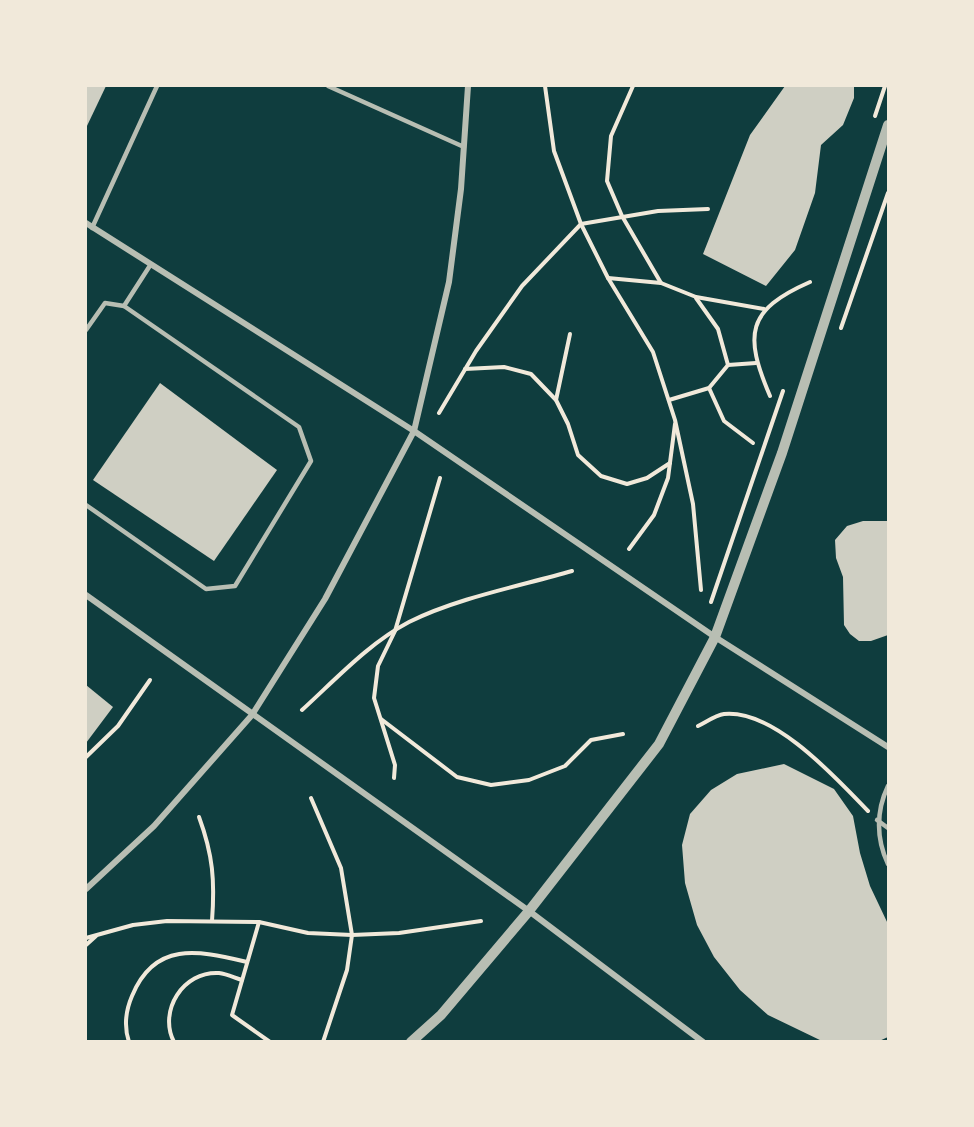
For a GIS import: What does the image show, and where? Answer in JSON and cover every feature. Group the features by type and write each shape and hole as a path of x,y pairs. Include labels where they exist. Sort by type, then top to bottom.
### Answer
{"street":[{"path":"86,889 153,826 252,716 325,599 414,431 449,282 464,147 468,86"},
{"path":"411,1041 441,1015 530,911 658,744 715,637 782,453 888,125"},
{"path":"86,223 414,431 715,637 888,747"},
{"path":"86,595 252,716 530,911 703,1041"}],"lane":[{"path":"93,228 157,86"},
{"path":"328,86 464,147"},
{"path":"124,306 151,264"},
{"path":"86,330 105,303 124,306 299,427 311,461 235,586 206,589 86,505"},
{"path":"888,786 881,801 877,820 888,864"},
{"path":"877,820 888,828"}],"path":[{"path":"545,86 554,151 580,224 608,278 652,352 669,400 693,504 701,590"},
{"path":"633,86 611,136 607,181 622,216 661,283"},
{"path":"439,413 465,369 522,286 580,224 622,216 708,209"},
{"path":"608,278 661,283 696,297 764,309"},
{"path":"770,396 756,363 753,337 764,309 787,292 810,282"},
{"path":"696,297 718,329 728,365"},
{"path":"556,400 570,334"},
{"path":"669,400 709,388 728,365 756,363"},
{"path":"465,369 504,367 531,374 556,400 568,424 578,455 601,476 627,484 647,478 670,463"},
{"path":"709,388 724,421 753,443"},
{"path":"629,549 654,515 668,478 675,420"},
{"path":"394,778 394,765 374,698 378,666 395,632 440,477"},
{"path":"302,710 376,644 408,622 443,608 572,571"},
{"path":"86,757 118,726 150,680"},
{"path":"698,726 723,714 751,717 781,732 831,773 877,820"},
{"path":"381,719 457,777 491,785 529,780 565,766 591,740 623,734"},
{"path":"311,798 341,868 352,935 347,970 324,1041"},
{"path":"199,818 210,847 215,882 212,921"},
{"path":"86,938 99,933 167,921 259,921 308,933 352,935 399,933 481,921"},
{"path":"259,921 232,1015 263,1039 270,1041"},
{"path":"86,945 99,933"},
{"path":"129,1041 126,1032 128,1005 140,976 157,962 181,953 207,953 247,962"},
{"path":"174,1041 169,1032 170,1007 180,989 199,977 219,973 242,980"}],"building":[{"path":"86,86 106,86 86,128"},
{"path":"785,86 854,86 854,98 843,125 821,145 815,193 795,250 766,286 703,254 750,135"},
{"path":"160,383 277,470 214,561 93,480"},
{"path":"863,521 888,521 888,635 871,641 859,641 844,625 843,577 836,558 835,540 847,526"},
{"path":"86,685 113,707 86,743"},
{"path":"784,764 834,789 853,816 860,853 870,886 888,924 888,1037 877,1042 824,1042 768,1015 740,990 714,957 697,925 685,883 682,845 690,814 711,790 737,774"}]}
